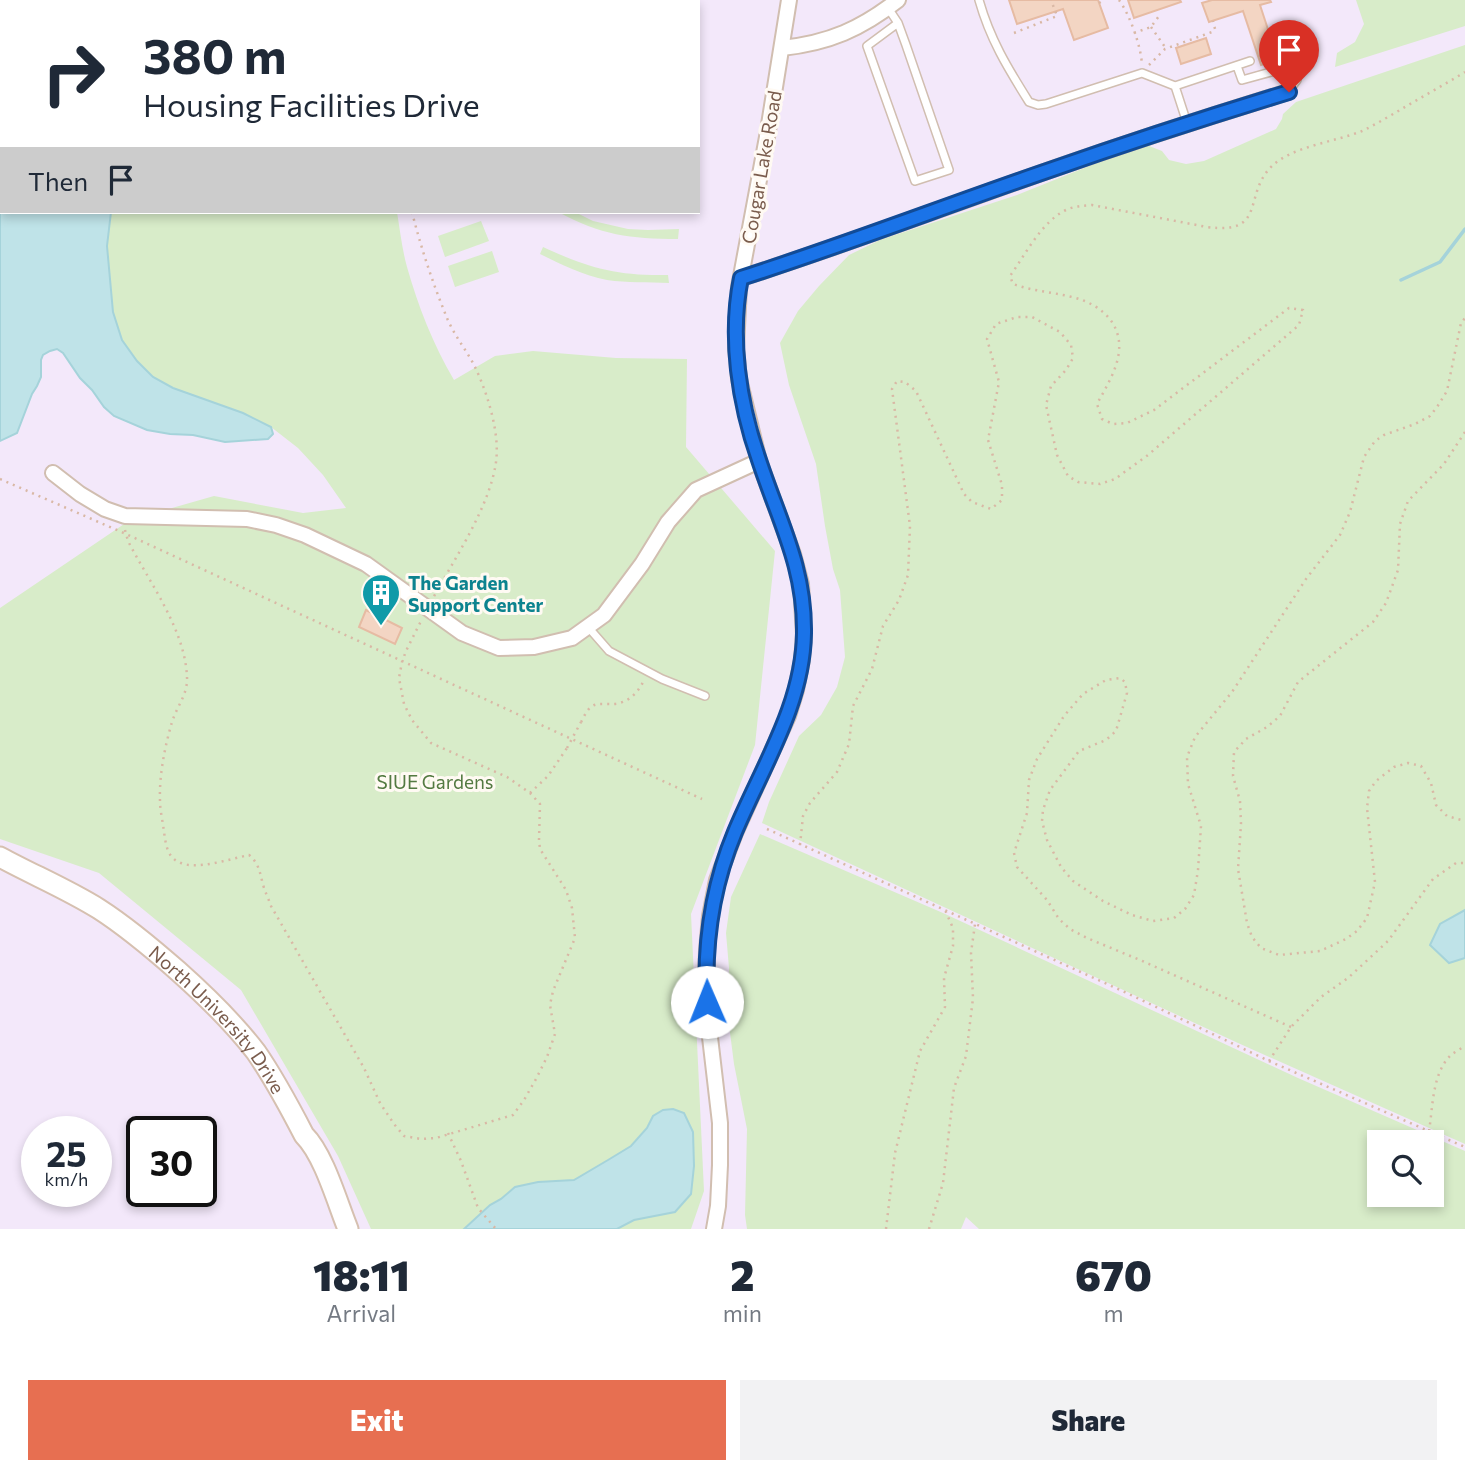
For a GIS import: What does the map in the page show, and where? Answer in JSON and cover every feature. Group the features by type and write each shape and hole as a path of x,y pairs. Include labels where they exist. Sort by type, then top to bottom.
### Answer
{"main road":[{"name":"North University Drive","path":"0,857 101,911 157,953 230,1020 277,1083 324,1168 348,1229"},
{"name":"North University Drive","path":"0,866 22,869"},
{"path":"310,1142 336,1229"}],"street":[{"name":"Cougar Lake Road","path":"714,1229 718,1206 720,1123 706,985 710,916 717,880 735,833 792,703 802,660 804,635 800,584 793,554 759,461 739,379 736,348 741,278 789,0"},
{"path":"782,48 828,40 854,30 893,4"},
{"path":"741,278 829,250 1187,123 1289,92"},
{"path":"52,473 105,509 125,516 247,519 305,535 366,564 462,633 499,648 547,644 572,638 588,627 604,615 642,564 668,522 696,490 759,461"}],"lane":[{"path":"979,0 997,49 1028,102 1038,105 1142,73 1175,86 1250,61"},
{"path":"893,4 949,170 915,181 867,46 898,23"},
{"path":"1237,66 1242,80 1289,66 1298,72 1297,80 1289,92"},
{"path":"1175,86 1187,123"},
{"path":"588,627 609,651 662,679 705,696"}],"path":[{"path":"1014,33 1057,16 1051,0"},
{"path":"1099,3 1104,0"},
{"path":"1119,0 1126,10 1141,52 1142,73"},
{"path":"1134,33 1151,27 1159,16"},
{"path":"1142,73 1165,48 1212,32 1215,29 1213,21"},
{"path":"1151,27 1165,48"},
{"path":"800,845 803,816 810,803 837,772 849,744 853,706 872,669 883,626 899,600 908,575 910,526 892,390 897,381 905,382 916,391 964,494 972,502 991,509 1002,500 1002,485 988,440 999,382 987,340 996,324 1017,317 1032,317 1060,332 1071,345 1073,358 1051,386 1046,405 1057,455 1068,476 1078,482 1100,484 1115,478 1148,455 1299,325 1303,310 1289,308 1154,410 1127,423 1113,424 1102,419 1097,404 1116,364 1119,348 1115,326 1107,314 1095,305 1073,297 1025,289 1013,284 1010,276 1049,221 1065,210 1092,205 1207,227 1237,227 1249,217 1262,178 1273,165 1298,151 1363,131 1465,72"},
{"path":"125,516 126,534 166,609 180,642 187,676 186,690 170,729 160,790 169,853 174,860 193,866 249,855 255,860 271,906 365,1068 380,1103 404,1136 436,1138 513,1115 536,1079 555,1034 550,1005 575,938 572,908 566,890 540,849 540,804 530,793 507,777 431,743 412,720 404,704 399,678 402,662 486,498 496,461 495,422 475,368 448,320 420,243 413,214"},
{"path":"1292,1027 1087,938 1059,919 1047,900 1017,867 1014,853 1027,813 1030,780 1037,759 1064,716 1083,694 1106,680 1119,678 1125,682 1127,693 1116,732 1106,740 1079,751 1049,790 1042,821 1047,840 1061,867 1073,881 1103,901 1132,915 1153,920 1174,918 1185,909 1194,895 1201,826 1188,783 1187,757 1195,737 1232,692 1306,579 1340,535 1350,512 1364,457 1375,441 1430,416 1437,407 1447,390 1461,323 1465,318"},
{"path":"1465,432 1444,464 1408,501 1401,524 1398,570 1386,603 1373,622 1298,682 1279,716 1268,727 1246,739 1234,752 1233,776 1240,801 1241,824 1238,869 1252,937 1261,948 1279,955 1320,951 1357,931 1367,918 1375,882 1367,808 1369,792 1376,781 1394,767 1408,763 1421,766 1431,783 1436,805 1447,816 1465,821"},
{"path":"0,479 126,534 702,799"},
{"path":"530,793 548,776 588,711 595,705 614,704 630,698 640,689 644,680"},
{"path":"766,829 1129,994 1269,1061 1427,1130"},
{"path":"1269,1061 1292,1027 1321,997 1348,978 1388,941 1433,879 1456,863 1465,863"},
{"path":"886,1229 895,1153 920,1051 945,1007 944,978 953,946 953,928 945,910"},
{"path":"929,1229 943,1183 954,1088 966,1056 973,998 971,953 975,924"},
{"path":"1429,1130 1436,1085 1444,1063 1465,1046"},
{"path":"449,1133 478,1208 496,1229"},
{"path":"1444,1138 1465,1147"}],"shaded area":[{"path":"700,0 1465,0 1465,1229 0,1229 0,214 700,214"}],"green space":[{"path":"1356,0 1465,0 1465,26 1335,67 1337,53 1355,42 1364,24"},
{"path":"1465,45 1465,1144 1444,1135 1444,1130 1434,1130 1238,1043 762,823 799,736 821,715 837,687 845,657 840,590 833,569 816,464 789,385 780,343 798,311 849,255 880,240 1017,195 1144,144 1162,151 1169,160 1186,164 1204,161 1276,129 1283,114 1296,102"},
{"name":"SIUE Gardens","path":"111,214 397,214 405,260 416,296 433,339 454,380 495,356 533,351 616,358 687,359 686,447 775,551 755,745 691,914 704,1191 691,1229 371,1229 338,1156 241,990 99,873 0,839 0,608 130,520 214,496 303,513 346,508 323,475 298,448 271,427 243,413 173,388 153,377 137,361 122,340 113,312 107,246"},
{"path":"562,214 579,214 593,221 628,229 679,229 678,239 616,234"},
{"path":"481,221 489,241 445,257 438,236"},
{"path":"543,247 603,269 633,274 668,275 669,283 622,282 598,278 540,254"},
{"path":"492,251 499,272 455,287 448,266"},
{"path":"760,834 943,913 1298,1078 1417,1130 1367,1130 1367,1207 1444,1207 1444,1142 1465,1151 1465,1229 979,1229 966,1217 961,1229 747,1229 747,1129 734,1064 727,1009 729,968 726,933 731,897"}],"water":[{"path":"0,214 111,214 107,246 113,312 122,340 137,361 153,377 173,388 243,413 271,427 273,434 268,439 225,442 147,430 114,416 104,407 63,353 57,349 43,355 41,377 17,433 0,441"},
{"path":"1465,910 1465,958 1449,963 1430,945 1440,924"},
{"path":"673,1109 684,1113 693,1132 694,1166 691,1194 675,1212 634,1220 617,1229 464,1229 515,1187 538,1182 574,1180 631,1146 647,1128 653,1116 663,1110"}],"building":[{"path":"1009,0 1098,0 1108,28 1074,40 1063,9 1017,24"},
{"path":"1128,0 1180,0 1181,2 1134,18"},
{"path":"1212,0 1270,0 1271,2 1260,5 1278,60 1261,65 1243,11 1209,22 1202,3"},
{"path":"1206,38 1211,54 1181,64 1176,48"},
{"name":"The Garden Support Center","path":"366,610 402,628 395,644 359,627"}],"waterway":[{"path":"1401,280 1440,262 1465,229"}],"place":[{"name":"The Garden Support Center","path":"381,627"}],"route":[{"path":"707,1002 707,950 717,880 735,833 788,716 802,660 804,635 800,584 793,554 759,461 739,379 736,348 741,278 829,250 1187,123 1289,92"}]}
